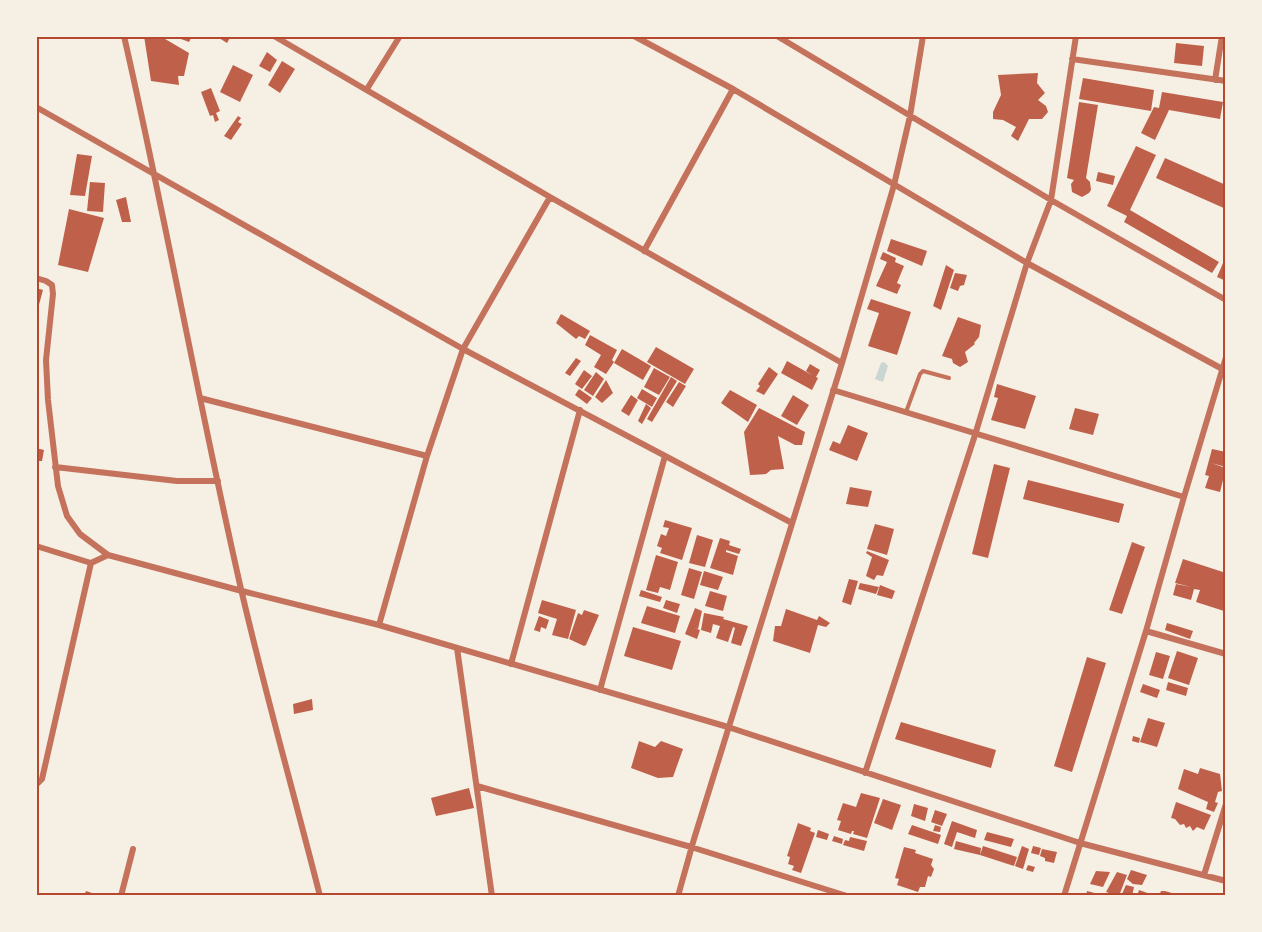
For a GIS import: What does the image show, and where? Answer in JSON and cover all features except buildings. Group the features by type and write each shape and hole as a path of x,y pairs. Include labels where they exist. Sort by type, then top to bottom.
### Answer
{"street":[{"path":"124,36 156,175 200,398 242,591 320,896"},
{"path":"274,36 550,197 842,363"},
{"path":"367,89 400,36"},
{"path":"634,36 732,89 1027,263 1224,370"},
{"path":"777,36 1051,200 1226,300"},
{"path":"678,896 691,847 842,363 894,185 910,116 923,36"},
{"path":"865,773 975,435 1027,263 1051,200 1076,36"},
{"path":"1215,80 1222,36"},
{"path":"1072,59 1226,81"},
{"path":"644,251 732,89"},
{"path":"36,107 463,349 792,523"},
{"path":"380,625 427,456 463,349 550,197"},
{"path":"36,278 51,285 53,294 46,360 55,467 61,498 68,516 80,534 108,555 380,625 728,727 1080,843 1226,881"},
{"path":"1064,896 1146,631 1226,357"},
{"path":"833,390 1184,497"},
{"path":"200,398 427,456"},
{"path":"512,664 579,410"},
{"path":"600,690 665,456"},
{"path":"55,467 177,481 218,481"},
{"path":"36,546 91,563 108,555"},
{"path":"36,785 42,779 91,563"},
{"path":"1146,631 1226,654"},
{"path":"457,648 492,896"},
{"path":"477,786 691,847 847,896"},
{"path":"1204,875 1226,804"},
{"path":"121,896 133,849"}],"lane":[{"path":"906,413 923,371 949,378"}],"shaded area":[{"path":"884,362 888,366 883,382 875,379 881,363"}]}
